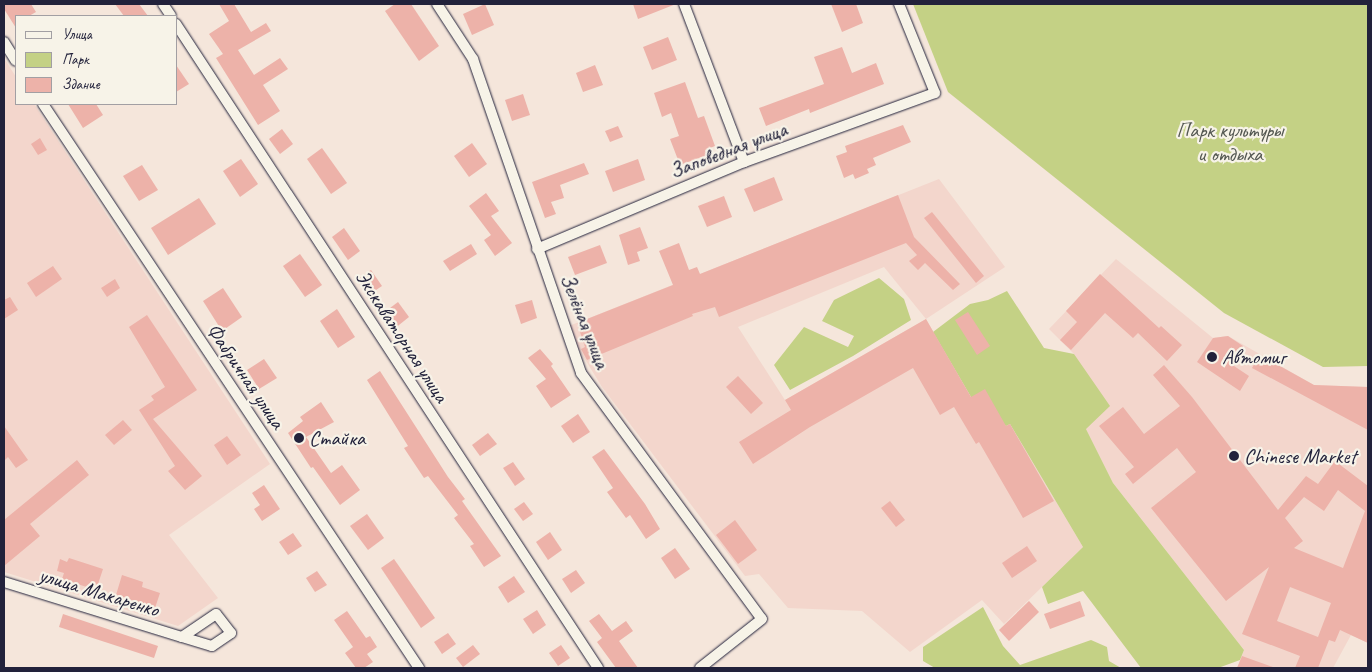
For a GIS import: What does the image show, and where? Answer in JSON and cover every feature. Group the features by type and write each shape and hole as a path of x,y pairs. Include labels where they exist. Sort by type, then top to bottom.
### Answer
{"street":[{"path":"163,4 170,15"},
{"name":"Зелёная улица","path":"437,4 473,59 581,373 762,619 700,668"},
{"path":"684,4 744,162"},
{"name":"Заповедная улица","path":"537,249 744,162 935,93 900,4"},
{"name":"Экскаваторная улица","path":"178,27 598,668"},
{"path":"4,42 15,59"},
{"name":"Фабричная улица","path":"44,105 419,668"},
{"name":"улица Макаренко","path":"4,582 182,638"}],"shaded area":[{"path":"4,58 15,75 15,105 35,105 270,464 169,535 218,598 178,626 4,572"},
{"path":"939,179 1005,267 926,319 970,397 1010,424 1083,547 1004,624 982,600 910,652 862,611 788,608 759,574 745,576 602,387 575,343 569,326","holes":["884,267 926,319 785,400 738,327"]},
{"name":"Chinese Market","path":"1116,259 1213,338 1228,336 1314,385 1368,387 1368,643 1351,635 1333,668 1237,668 1244,650 1113,483 1086,429 1074,354 1049,329"}],"green space":[{"name":"Парк культуры и отдыха","path":"913,4 1368,4 1368,366 1323,367 1224,313 948,92"},
{"path":"879,278 904,299 911,320 853,356 790,390 774,365 804,327 848,347 854,336 822,321 834,300"},
{"path":"1007,291 1044,348 1074,354 1110,406 1086,429 1113,483 1244,650 1240,660 1218,668 1141,668 1083,591 1048,604 1042,587 1083,547 1010,424 1006,426 971,397 933,332 970,304 988,300"},
{"path":"983,607 1003,646 1020,665 1091,640 1107,647 1109,661 1121,668 935,668 923,661 923,647"}],"building":[{"path":"4,4 31,4 36,12 31,15 15,15 15,26 4,9"},
{"path":"115,4 139,4 147,15 123,15"},
{"path":"219,4 234,4 251,32 266,23 271,31 238,50 254,75 280,58 288,69 263,85 280,111 258,125 216,58 223,54 209,34 229,21"},
{"path":"395,4 411,4 439,46 419,61 385,11"},
{"path":"485,4 494,25 472,35 463,14"},
{"path":"633,4 676,4 638,19"},
{"path":"831,4 856,4 863,23 842,32"},
{"path":"668,37 677,60 652,70 643,47"},
{"path":"842,47 852,73 876,63 884,84 810,113 809,109 766,126 759,108 824,84 814,57"},
{"path":"595,65 603,85 583,92 576,73"},
{"path":"178,68 189,84 178,91"},
{"path":"685,82 698,118 704,116 715,146 705,150 707,155 680,165 670,139 679,136 671,113 662,117 654,93"},
{"path":"523,94 530,115 512,121 505,100"},
{"path":"69,105 97,105 103,115 83,128"},
{"path":"903,125 911,142 873,158 876,165 867,169 869,173 855,179 853,174 844,178 836,156 847,152 845,146"},
{"path":"618,126 623,137 610,142 605,131"},
{"path":"282,129 293,144 280,154 269,139"},
{"path":"40,138 47,150 38,155 31,144"},
{"path":"472,143 487,164 469,177 454,156"},
{"path":"322,148 347,183 331,194 307,159"},
{"path":"241,159 258,184 240,197 223,171"},
{"path":"638,159 645,180 613,192 605,171"},
{"path":"584,163 589,174 560,185 564,198 551,202 556,214 545,218 532,182"},
{"path":"142,165 158,190 139,201 123,176"},
{"path":"774,177 783,200 754,212 744,189"},
{"path":"486,193 499,211 491,216 512,243 495,256 484,240 491,235 469,206"},
{"path":"898,195 914,237 960,284 953,290 925,263 918,270 909,261 917,255 906,243 719,317 715,307 692,314 693,316 587,360 581,349 585,347 577,323 673,285 659,251 679,243 689,270 697,267 700,274"},
{"path":"724,196 732,217 707,227 698,206"},
{"path":"199,198 216,224 168,255 151,228"},
{"path":"932,212 984,276 976,283 924,218"},
{"path":"640,227 648,248 637,252 640,261 628,265 619,235"},
{"path":"344,228 360,251 348,260 332,237"},
{"path":"471,244 477,254 450,271 443,261"},
{"path":"600,245 607,263 575,275 568,257"},
{"path":"300,254 322,285 305,297 283,266"},
{"path":"53,266 62,279 36,297 27,283"},
{"path":"371,270 382,286 370,294 359,278"},
{"path":"1100,274 1159,328 1161,326 1182,345 1167,361 1138,333 1133,338 1105,313 1071,350 1060,340 1077,322 1066,311"},
{"path":"115,279 120,288 107,297 101,288"},
{"path":"223,288 242,317 222,331 203,301"},
{"path":"10,297 18,310 4,319 4,300"},
{"path":"532,300 537,318 521,324 515,305"},
{"path":"398,302 409,317 394,329 382,314"},
{"path":"337,309 355,337 338,348 320,321"},
{"path":"968,312 990,346 977,355 955,320"},
{"path":"147,315 197,390 153,419 202,476 185,490 168,471 175,466 139,410 154,400 151,396 165,387 129,327"},
{"path":"926,319 971,397 985,389 1006,426 1010,424 1054,501 1023,518 979,442 976,444 954,407 940,415 913,368 810,427 753,464 739,442 791,410 785,400"},
{"path":"1228,336 1243,346 1231,364 1249,376 1240,391 1197,362 1213,338"},
{"path":"540,349 553,364 551,366 571,395 551,408 536,386 546,379 528,358"},
{"path":"1259,356 1314,385 1368,387 1368,430 1252,368"},
{"path":"264,359 277,378 259,389 247,370"},
{"path":"1164,365 1192,397 1278,510 1306,476 1318,484 1335,461 1368,486 1368,643 1340,630 1335,642 1329,640 1318,668 1295,668 1300,656 1242,634 1269,567 1226,601 1151,508 1196,472 1177,448 1133,484 1125,474 1134,467 1099,426 1123,407 1144,434 1180,406 1153,375","holes":["1338,490 1365,511 1343,568 1294,548 1303,541 1285,518 1304,497 1324,511","1290,587 1331,603 1318,637 1277,621"]},
{"path":"380,371 448,477 465,499 462,501 501,556 484,567 470,546 474,544 454,518 458,515 428,476 424,478 404,448 408,446 367,380"},
{"path":"738,376 763,403 751,414 726,387"},
{"path":"321,402 334,422 306,437 331,473 342,465 360,490 340,505 313,467 311,468 288,433 303,421 300,417"},
{"path":"578,414 590,432 573,443 561,426"},
{"path":"123,420 132,430 114,445 105,435"},
{"path":"4,426 28,460 16,468 8,457 4,461"},
{"path":"488,433 497,444 480,456 472,445"},
{"path":"227,436 241,455 227,465 214,445"},
{"path":"604,449 645,504 660,529 646,539 630,515 626,518 607,492 613,488 592,457"},
{"path":"77,460 89,475 30,524 40,536 4,566 4,520"},
{"path":"513,462 525,479 515,486 503,468"},
{"path":"264,485 280,509 262,521 254,509 260,505 252,493"},
{"path":"890,501 905,520 896,527 881,508"},
{"path":"524,502 533,514 523,521 514,509"},
{"path":"367,514 384,538 368,550 350,526"},
{"path":"735,520 757,550 738,564 716,535"},
{"path":"550,532 562,550 548,560 536,542"},
{"path":"293,533 302,546 288,555 279,542"},
{"path":"1027,546 1037,561 1012,578 1002,563"},
{"path":"675,548 690,569 675,579 661,558"},
{"path":"69,558 103,569 96,590 62,579 64,573 57,571 60,559 67,562"},
{"path":"394,559 435,618 421,628 381,568"},
{"path":"576,570 585,583 571,593 562,579"},
{"path":"317,571 327,585 315,592 306,578"},
{"path":"122,575 143,582 142,587 160,593 155,608 116,595"},
{"path":"514,576 525,592 508,603 498,587"},
{"path":"1029,601 1039,612 1009,641 999,630"},
{"path":"1080,601 1085,616 1050,629 1044,614"},
{"path":"537,610 546,625 533,634 523,619"},
{"path":"347,611 366,638 370,636 377,647 367,654 373,662 364,668 356,668 345,653 353,647 334,620"},
{"path":"63,614 158,646 154,658 59,627"},
{"path":"599,614 612,631 626,621 633,631 619,641 638,668 616,668 597,642 602,638 589,621"},
{"path":"448,633 456,644 442,654 434,642"},
{"path":"473,645 480,654 463,667 456,658"},
{"path":"561,645 570,658 558,666 549,653"},
{"path":"1242,656 1273,667 1237,668"}],"place":[{"name":"Автомиг","path":"1212,357"},
{"name":"Стайка","path":"299,438"},
{"name":"Chinese Market","path":"1234,456"}]}
